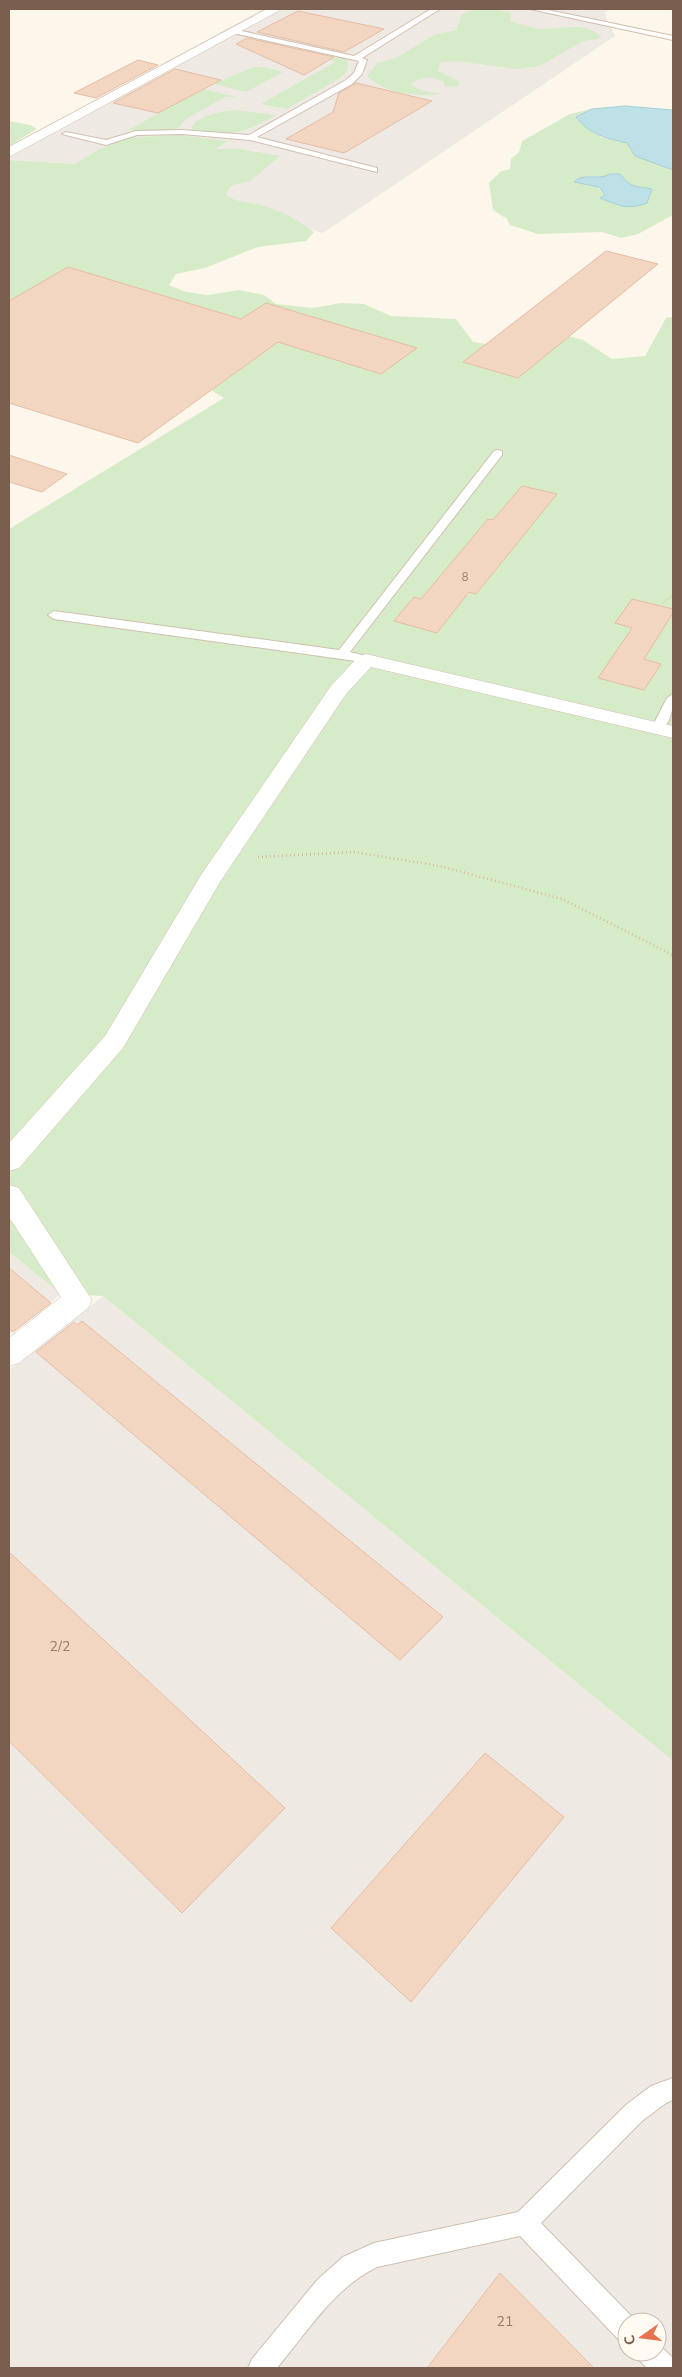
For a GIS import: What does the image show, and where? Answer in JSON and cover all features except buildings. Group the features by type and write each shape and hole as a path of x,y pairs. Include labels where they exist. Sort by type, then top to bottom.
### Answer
{"street":[{"path":"9,153 276,9"},
{"path":"9,1161 114,1042 209,880 338,690 366,660 666,730"},
{"path":"9,1195 78,1300 9,1354"}],"lane":[{"path":"356,58 436,9"},
{"path":"534,9 673,38"},
{"path":"236,31 363,60 358,74 348,82 250,138"},
{"path":"66,134 106,143 136,132 182,132 250,138 374,170"},
{"path":"342,654 498,453"},
{"path":"54,615 342,654 366,660"},
{"path":"666,730 673,698"},
{"path":"262,2368 327,2288 352,2266 374,2256 524,2224 634,2113 660,2094 673,2089"},
{"path":"524,2224 617,2320"}],"path":[{"path":"663,603 673,595"},
{"path":"253,860 262,856 354,852 440,866 562,898 673,955"}],"shaded area":[{"path":"263,9 610,9 604,13 615,36 323,233 76,164 9,160 9,148"},
{"path":"9,1252 61,1294 9,1335"},
{"path":"103,1296 673,1761 673,2368 9,2368 9,1370"}],"green space":[{"path":"474,10 498,10 511,13 510,21 536,28 575,27 589,29 602,38 581,42 540,66 517,69 456,61 440,63 438,71 459,81 459,86 445,87 443,81 426,78 421,78 411,85 422,91 443,94 422,95 393,91 367,76 377,63 396,58 434,35 456,30 462,14"},
{"path":"337,56 347,59 348,62 347,70 340,78 287,109 261,104 335,62 330,60"},
{"path":"253,67 263,67 283,72 246,92 214,84"},
{"path":"203,89 237,97 225,97 186,119 178,128 168,131 128,130"},
{"path":"592,109 577,117 601,137 627,143 635,156 673,170 673,215 638,234 621,238 602,232 538,234 510,225 507,219 493,210 489,183 500,172 510,169 511,159 519,152 522,141 570,114","holes":["610,174 635,188 652,189 647,203 601,198 605,195 586,176 605,177"]},
{"path":"234,110 276,115 238,132 211,133 191,128 204,117"},
{"path":"9,121 30,125 37,129 9,146"},
{"path":"176,135 229,141 215,149 239,149 280,156 250,181 230,186 226,195 239,201 281,212 314,232 306,241 258,247 205,268 176,274 169,285 186,292 208,295 239,290 264,295 276,304 313,308 341,303 364,304 391,316 456,319 473,342 486,344 560,334 583,340 612,359 645,356 666,318 673,317 673,1761 103,1296 61,1294 9,1252 9,529 224,398 211,390 241,368 9,302 9,160 75,164 98,150 129,138"}],"water":[{"path":"625,106 673,110 673,170 635,156 627,143 593,132 576,117 592,109"},
{"path":"610,174 620,174 631,185 652,189 647,203 629,207 618,205 600,198 605,195 599,187 574,182 582,178 601,177"}]}
